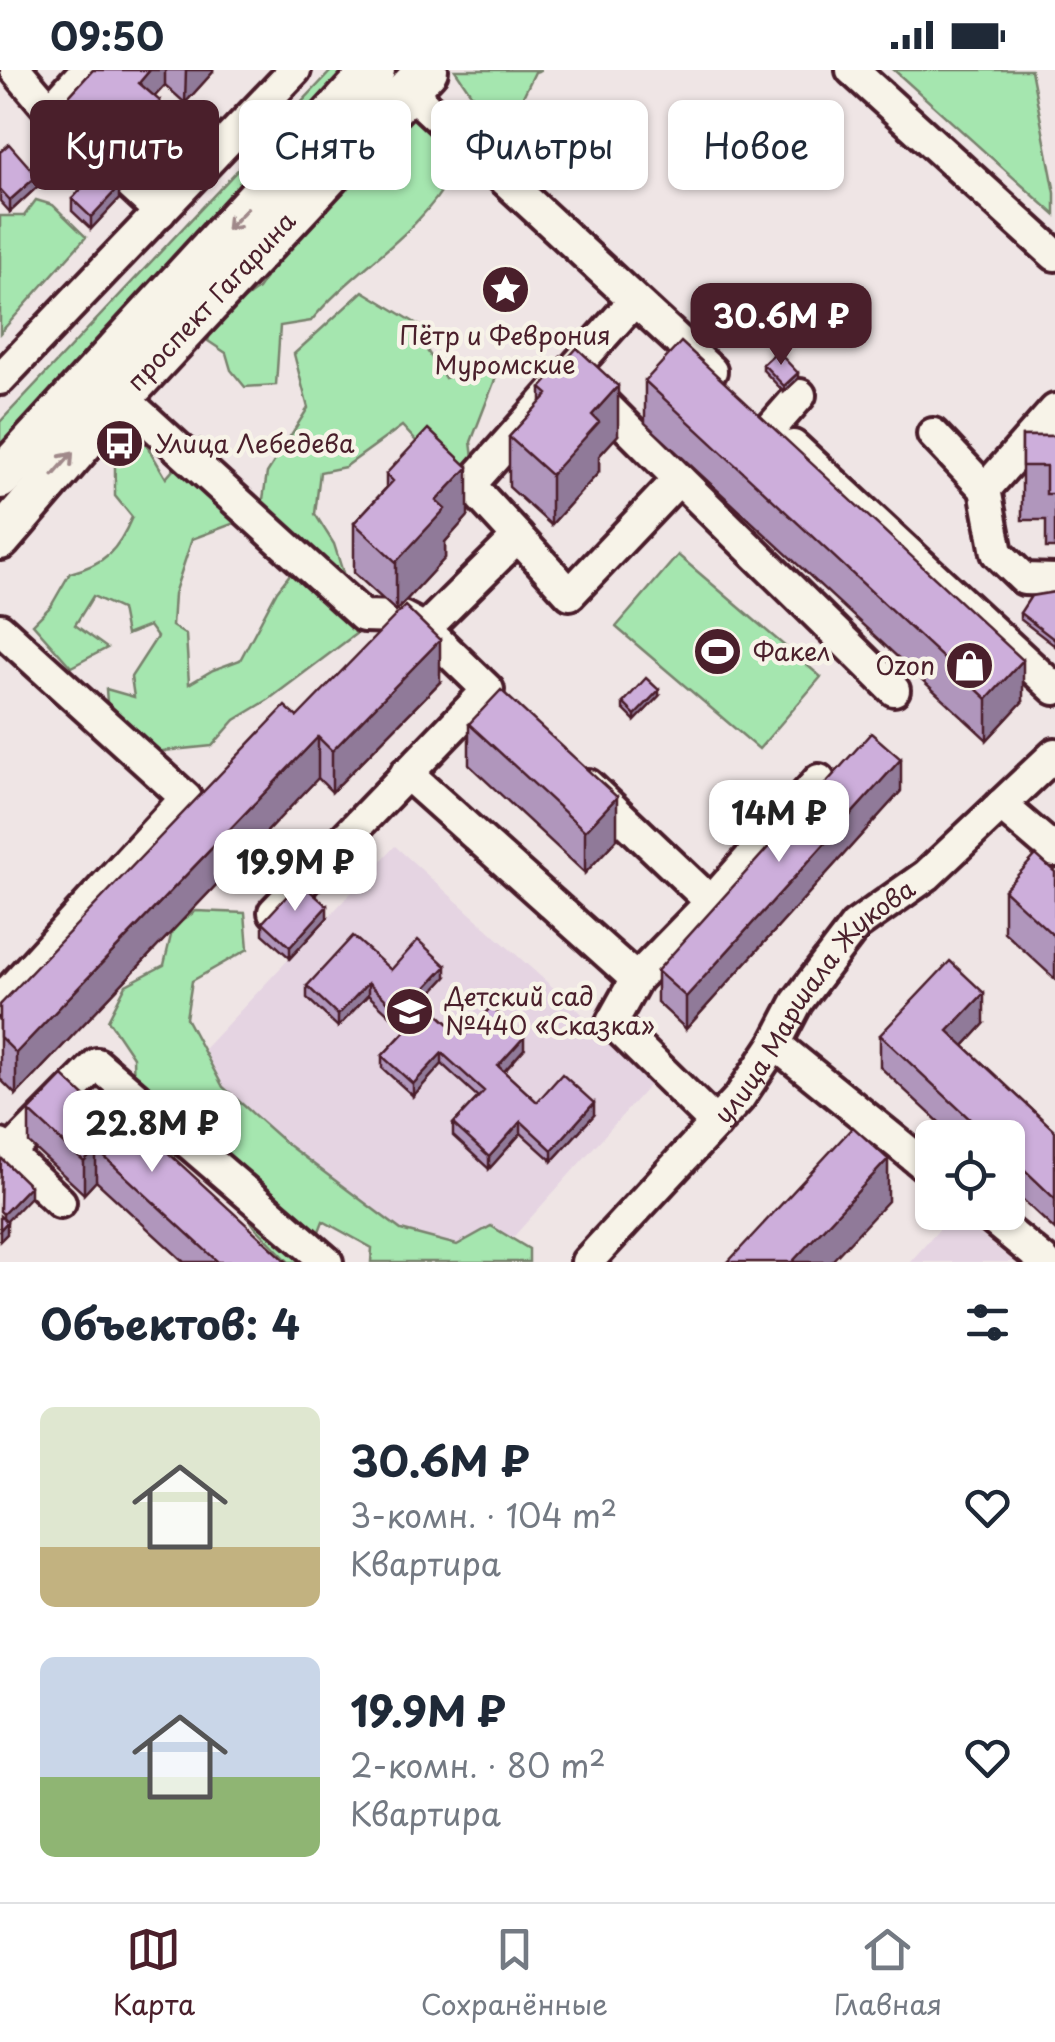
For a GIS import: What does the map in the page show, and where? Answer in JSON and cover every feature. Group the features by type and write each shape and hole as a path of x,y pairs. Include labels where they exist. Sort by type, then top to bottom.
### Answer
{"main road":[{"name":"проспект Гагарина","path":"0,538 403,77"},
{"name":"проспект Гагарина","path":"0,478 403,77"}],"street":[{"path":"16,70 59,119 86,70"},
{"path":"0,379 295,70"},
{"path":"852,70 1055,255"},
{"path":"403,77 728,387"},
{"path":"136,190 160,212"},
{"path":"634,300 470,485 570,594 679,479"},
{"path":"572,372 894,690"},
{"path":"800,395 765,420 1055,689"},
{"path":"122,397 363,616 402,618 425,630 495,697 406,772 263,924"},
{"path":"985,490 1055,410"},
{"path":"933,434 985,490 996,554 1024,579 1055,580"},
{"path":"425,630 518,537"},
{"path":"0,628 186,798 0,1001"},
{"name":"улица Маршала Жукова","path":"587,1262 738,1098 775,1044 797,1002 854,926 927,875 1055,754"},
{"path":"572,770 711,902"},
{"path":"406,772 636,978"},
{"path":"716,1124 612,1022 636,978 711,902 819,780"},
{"path":"1001,805 1055,852"},
{"path":"775,1044 915,1156"},
{"path":"60,1202 4,1149 97,1064 327,1262"},
{"path":"845,1148 870,1120"},
{"path":"1006,1230 1044,1262"}],"shaded area":[{"name":"Детский сад №440 «Сказка»","path":"395,846 655,1079 491,1262 409,1262 191,1063"},
{"path":"939,1230 975,1230 1015,1262 910,1262"}],"green space":[{"path":"332,70 349,70 321,100 304,100"},
{"path":"455,70 541,70 535,72 521,100 474,98"},
{"path":"894,70 1031,70 1055,193 1055,215"},
{"path":"424,93 432,100 431,190 442,190 422,216 311,321 280,326 276,385 245,387 231,370 226,353 208,341 213,322 258,289 292,240 335,190 411,190 411,112"},
{"path":"239,169 239,187 0,449 0,422"},
{"path":"36,200 53,205 86,237 0,333 0,216 24,216"},
{"path":"363,291 427,330 424,346 445,378 503,359 471,442 475,473 465,494 402,426 345,467 320,472 315,514 334,544 361,630 235,720 212,746 143,753 108,717 106,689 134,697 131,677 157,637 149,626 126,635 121,609 93,596 75,625 107,648 71,667 33,624 51,606 70,573 101,560 127,529 132,517 115,496 115,461 133,440 146,444 166,478 200,439 223,471 240,521 192,539 174,594 172,626 186,635 189,684 240,660 277,591 294,569 258,532 267,473 308,408 294,354"},
{"name":"Факел","path":"678,555 821,677 759,749 616,627"},
{"path":"196,911 245,913 248,949 192,981 186,1018 223,1087 288,1145 401,1230 457,1245 491,1226 529,1249 529,1262 371,1262 372,1248 323,1221 307,1262 289,1262 255,1227 234,1196 135,1128 133,1057 108,1020 126,985 164,965 173,927"}],"building":[{"path":"93,70 150,70 139,83 159,100 66,100"},
{"path":"9,144 30,168 30,182 10,200 0,189 0,152"},
{"path":"80,190 116,190 91,217 72,199"},
{"path":"681,342 1023,660 987,699 645,381"},
{"path":"577,348 618,386 592,415 599,422 551,475 509,437 548,394 541,388"},
{"path":"777,351 798,373 784,386 763,364"},
{"path":"428,429 468,467 436,501 445,509 396,562 354,523 393,481 386,474"},
{"path":"1022,436 1055,436 1055,494 1046,494 1046,466 1022,466"},
{"path":"1055,592 1055,640 1020,613 1031,596"},
{"path":"405,606 440,640 332,751 318,737 16,1053 0,1037 0,1005 285,706 297,717"},
{"path":"646,678 659,690 635,715 623,703"},
{"path":"501,690 617,797 585,831 469,724"},
{"path":"871,733 901,759 686,997 657,971"},
{"path":"1036,855 1055,872 1055,937 1004,890"},
{"path":"300,882 327,906 290,947 263,922"},
{"path":"353,936 391,970 418,940 446,966 418,996 463,1037 491,1007 524,1037 498,1066 537,1102 562,1074 594,1103 552,1150 521,1121 489,1157 453,1124 484,1091 442,1053 413,1084 382,1056 412,1024 368,983 338,1015 307,986"},
{"path":"950,961 984,993 948,1031 1055,1131 1055,1199 1025,1170 1025,1120 971,1120 880,1035"},
{"path":"63,1076 128,1137 138,1125 287,1262 218,1262 96,1149 84,1162 29,1111"},
{"path":"853,1127 888,1159 792,1262 728,1262"},
{"path":"1,1158 30,1186 3,1214 0,1211"}],"place":[{"name":"Пётр и Феврония Муромские","path":"505,290"},
{"name":"Улица Лебедева","path":"120,444"},
{"name":"Факел","path":"718,652"},
{"name":"Ozon","path":"970,666"},
{"name":"Детский сад №440 «Сказка»","path":"410,1011"}]}
